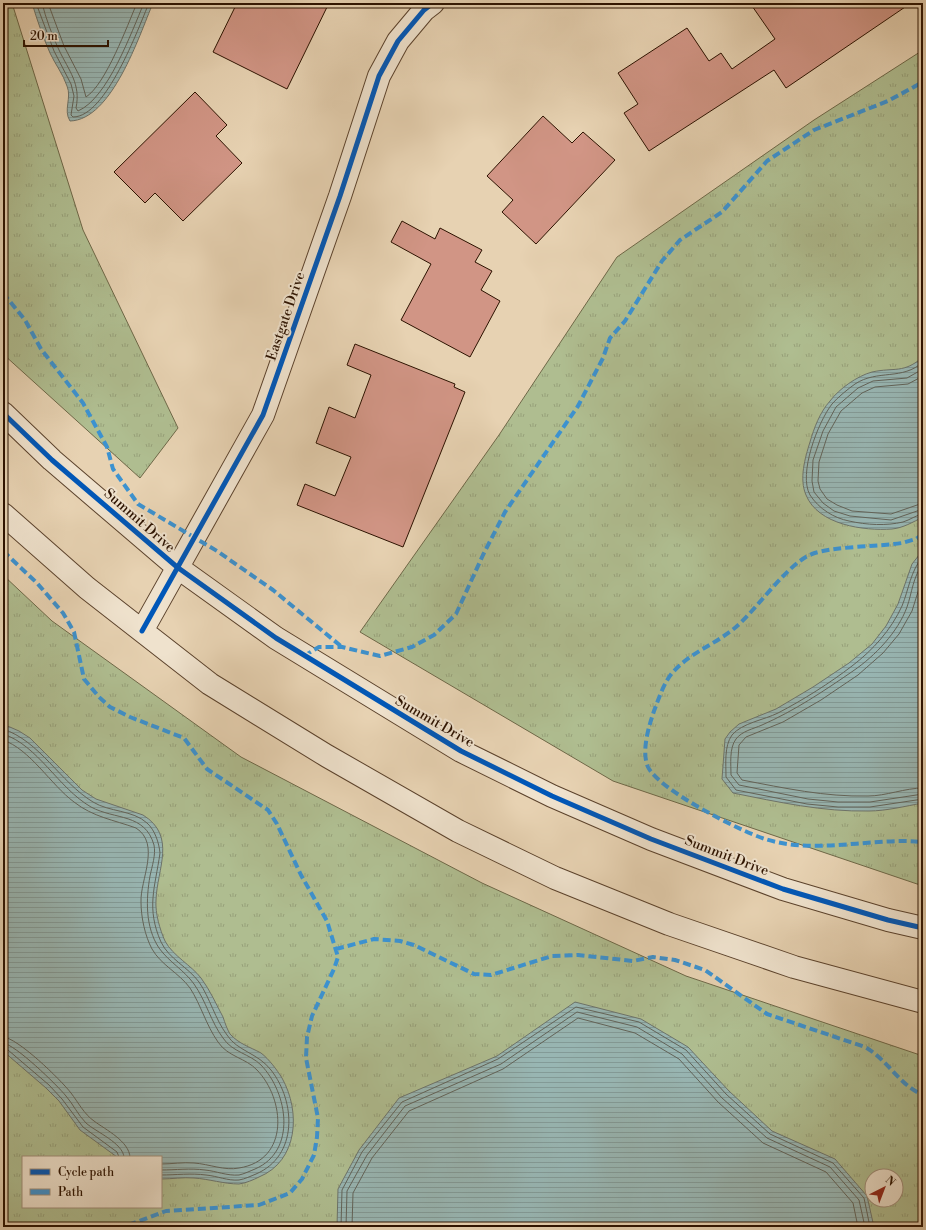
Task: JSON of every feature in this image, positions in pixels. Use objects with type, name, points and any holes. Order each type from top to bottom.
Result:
[{"type":"street","name":"Eastgate Drive","points":[[142,631],[263,415],[340,196],[379,76],[398,41],[424,10],[433,3]]},
{"type":"street","name":"Summit Drive","points":[[3,413],[52,460],[177,567],[276,638],[461,751],[552,796],[651,840],[783,890],[888,920],[923,928]]},
{"type":"street","points":[[3,514],[87,588],[210,684],[327,756],[458,831],[548,875],[668,924],[787,965],[923,1002]]},
{"type":"green space","points":[[3,3],[12,3],[83,230],[178,428],[140,478],[3,354]]},
{"type":"green space","points":[[923,50],[923,886],[613,781],[360,632],[499,435],[617,257],[814,120]]},
{"type":"green space","points":[[3,575],[52,621],[241,757],[482,883],[686,976],[923,1056],[923,1227],[3,1227]]},
{"type":"water","points":[[32,3],[153,3],[132,55],[122,74],[111,92],[99,107],[85,117],[70,121],[68,117],[67,108],[69,95],[67,86],[47,47]]},
{"type":"water","points":[[923,357],[923,517],[892,529],[868,529],[843,524],[821,513],[812,505],[806,495],[803,475],[812,437],[823,410],[838,392],[860,377],[872,372],[904,368],[910,366]]},
{"type":"water","points":[[923,550],[923,803],[882,810],[852,811],[801,806],[733,793],[722,779],[725,739],[730,732],[739,724],[776,709],[813,687],[849,663],[872,644],[886,626],[898,604],[912,564]]},
{"type":"water","points":[[3,724],[30,738],[82,790],[96,799],[143,815],[153,823],[160,833],[163,854],[157,888],[156,910],[161,932],[168,946],[197,973],[204,983],[223,1017],[230,1034],[241,1043],[261,1053],[267,1058],[282,1078],[288,1091],[292,1106],[292,1134],[288,1148],[282,1160],[272,1170],[259,1177],[239,1184],[194,1178],[162,1179],[162,1156],[116,1156],[80,1130],[59,1101],[3,1051]]},
{"type":"water","points":[[575,1002],[641,1019],[688,1047],[729,1091],[772,1131],[835,1159],[864,1193],[864,1208],[870,1208],[874,1227],[337,1227],[338,1189],[359,1150],[399,1098],[497,1056]]},
{"type":"building","points":[[237,3],[329,3],[287,89],[213,52]]},
{"type":"building","points":[[750,3],[911,3],[786,88],[774,70],[649,151],[624,113],[638,104],[618,73],[687,28],[709,61],[721,53],[732,69],[775,39]]},
{"type":"building","points":[[195,92],[227,125],[216,136],[242,163],[183,221],[155,193],[145,203],[114,172]]},
{"type":"building","points":[[543,116],[572,143],[583,132],[615,160],[536,244],[502,212],[513,200],[487,176]]},
{"type":"building","points":[[402,221],[435,239],[440,228],[482,250],[475,262],[492,271],[481,290],[500,301],[470,357],[401,320],[431,264],[391,242]]},
{"type":"building","points":[[355,344],[455,384],[454,387],[465,392],[403,547],[297,505],[305,484],[335,496],[351,457],[316,443],[329,407],[355,418],[371,375],[347,365]]},
{"type":"marked path","points":[[304,656],[319,647],[342,647],[380,656],[412,647],[434,635],[456,614],[483,555],[505,512],[578,406],[603,358],[610,338],[625,321],[662,261],[680,240],[722,212],[767,161],[814,130],[888,101],[923,82]]},
{"type":"marked path","points":[[3,293],[25,320],[41,349],[83,403],[107,447],[113,469],[138,504],[217,551],[273,590],[342,647]]},
{"type":"marked path","points":[[923,534],[916,539],[902,543],[832,549],[812,554],[803,559],[783,576],[736,627],[696,653],[673,672],[662,690],[652,717],[646,739],[645,754],[648,767],[667,787],[701,809],[738,828],[765,839],[784,844],[804,846],[903,841],[923,842]]},
{"type":"marked path","points":[[3,551],[37,583],[63,613],[74,632],[84,679],[99,697],[110,707],[130,717],[184,738],[207,769],[268,810],[277,824],[301,875],[327,921],[338,957],[312,1016],[307,1037],[306,1058],[318,1118],[314,1155],[302,1179],[290,1193],[259,1205],[166,1211],[123,1227]]},
{"type":"marked path","points":[[336,949],[374,939],[400,941],[414,945],[474,974],[491,975],[552,956],[578,955],[633,961],[653,957],[675,960],[705,970],[767,1014],[865,1047],[873,1052],[907,1085],[923,1095]]},
{"type":"cycle path","points":[[142,631],[263,415],[340,196],[379,76],[398,41],[424,10],[433,3]]},
{"type":"cycle path","points":[[3,413],[52,460],[177,567],[276,638],[461,751],[552,796],[651,839],[783,889],[888,920],[923,928]]}]
